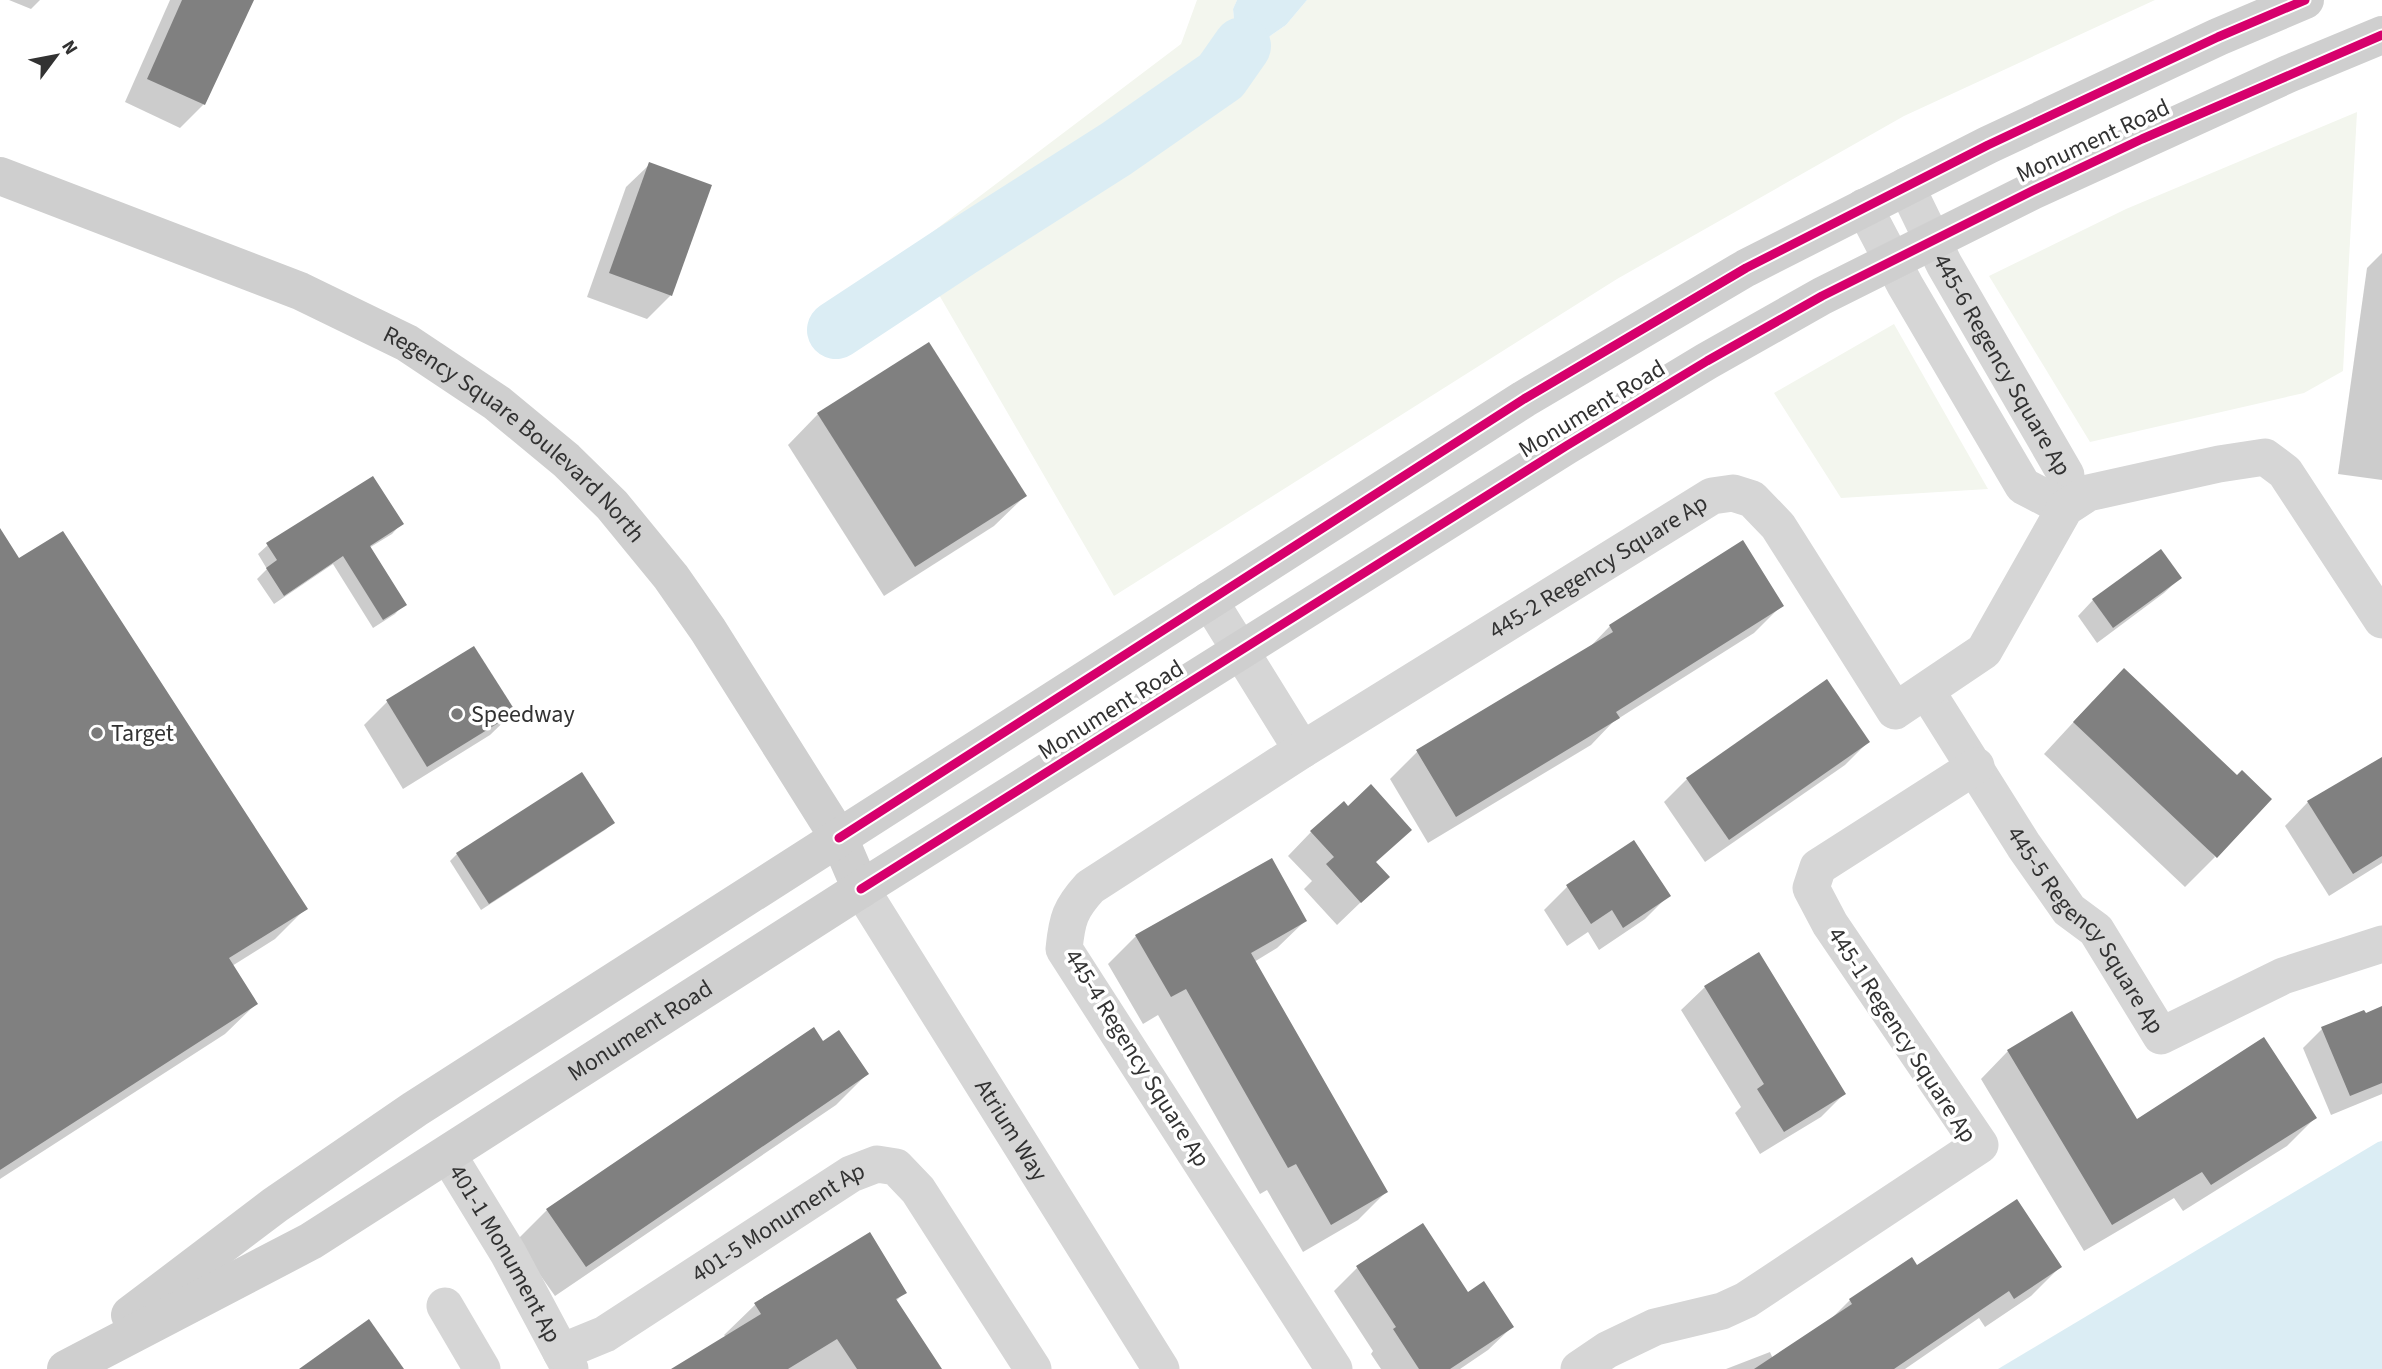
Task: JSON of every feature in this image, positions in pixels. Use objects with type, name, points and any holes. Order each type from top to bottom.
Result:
[{"type":"main road","name":"Monument Road","points":[[59,1369],[275,1205],[404,1117],[1542,388],[1746,268],[1864,207],[2142,73],[2305,0]]},
{"type":"main road","name":"Monument Road","points":[[66,1369],[311,1241],[861,889],[1566,446],[1707,361],[1822,296],[1932,240],[2143,139],[2382,34]]},
{"type":"main road","name":"Regency Square Boulevard North","points":[[0,176],[300,291],[407,343],[497,403],[566,460],[612,505],[671,577],[708,630],[839,838],[861,889]]},
{"type":"street","name":"445-6 Regency Square Ap","points":[[1906,186],[1932,240],[2066,475],[2066,508]]},
{"type":"street","name":"445-6 Regency Square Ap","points":[[1864,207],[1905,285],[2023,486],[2066,508]]},
{"type":"street","points":[[1968,391],[2005,369]]},
{"type":"street","name":"445-6 Regency Square Ap","points":[[2066,508],[2088,493],[2219,464],[2265,457],[2285,472],[2382,620]]},
{"type":"street","name":"445-2 Regency Square Ap","points":[[1302,750],[1712,496],[1733,494],[1752,499],[1778,526],[1895,711],[1927,692]]},
{"type":"street","points":[[1927,692],[1984,651],[2066,508]]},
{"type":"street","points":[[1209,600],[1302,750]]},
{"type":"street","name":"445-5 Regency Square Ap","points":[[1927,692],[2024,846],[2069,910],[2096,930],[2161,1036],[2283,976],[2382,944]]},
{"type":"street","name":"445-4 Regency Square Ap","points":[[1302,750],[1090,887],[1073,906],[1066,925],[1064,949],[1334,1369]]},
{"type":"street","name":"445-1 Regency Square Ap","points":[[1579,1369],[1607,1350],[1655,1327],[1722,1311],[1746,1300],[1980,1145],[1830,924],[1811,888],[1818,867],[1976,766]]},
{"type":"street","name":"Atrium Way","points":[[861,889],[1161,1369]]},
{"type":"street","name":"401-1 Monument Ap","points":[[448,1155],[508,1254],[566,1360]]},
{"type":"street","name":"401-5 Monument Ap","points":[[566,1360],[850,1174],[877,1164],[896,1167],[918,1190],[1033,1369]]},
{"type":"street","points":[[445,1306],[482,1369]]},
{"type":"shaded area","points":[[1197,0],[1237,0],[1233,9],[1236,41],[1250,50],[1286,25],[1307,0],[2155,0],[1904,116],[1617,279],[1114,596],[917,257],[922,240],[1181,44]]},
{"type":"shaded area","points":[[1237,0],[1307,0],[1286,25],[1250,50],[1236,41],[1233,9]]},
{"type":"shaded area","points":[[2357,112],[2343,371],[2304,393],[2090,442],[1989,276],[2126,209]]},
{"type":"shaded area","points":[[1894,324],[1988,489],[1841,498],[1774,393]]},
{"type":"shaded area","points":[[2382,1141],[2382,1369],[1998,1369],[2378,1142]]},
{"type":"building","points":[[182,0],[254,0],[205,105],[147,79]]},
{"type":"building","points":[[649,162],[712,185],[672,296],[609,273]]},
{"type":"building","points":[[929,342],[1027,496],[915,567],[817,413]]},
{"type":"building","points":[[373,476],[404,524],[370,546],[407,605],[383,620],[343,556],[284,596],[266,568],[277,560],[266,543]]},
{"type":"building","name":"Target","points":[[0,528],[19,558],[63,531],[308,909],[229,958],[258,1004],[0,1170]]},
{"type":"building","points":[[1743,540],[1784,606],[1616,712],[1620,718],[1456,817],[1416,750],[1613,632],[1609,625]]},
{"type":"building","points":[[2161,549],[2182,578],[2113,628],[2092,599]]},
{"type":"building","points":[[474,646],[516,712],[427,767],[386,700]]},
{"type":"building","points":[[2124,668],[2237,775],[2242,770],[2272,799],[2217,858],[2073,722]]},
{"type":"building","points":[[1827,679],[1870,742],[1729,840],[1686,778]]},
{"type":"building","points":[[2382,757],[2382,856],[2353,874],[2307,801]]},
{"type":"building","points":[[582,772],[615,823],[489,904],[456,853]]},
{"type":"building","points":[[1371,784],[1412,830],[1376,862],[1390,877],[1361,903],[1326,864],[1334,857],[1310,831],[1344,801],[1348,806]]},
{"type":"building","points":[[1634,840],[1671,896],[1623,928],[1612,910],[1591,924],[1566,885]]},
{"type":"building","points":[[1272,858],[1307,921],[1251,953],[1388,1192],[1331,1225],[1296,1164],[1288,1168],[1186,989],[1171,997],[1135,935]]},
{"type":"building","points":[[1759,952],[1846,1094],[1784,1132],[1757,1089],[1764,1084],[1704,986]]},
{"type":"building","points":[[2382,1006],[2382,1083],[2350,1096],[2321,1027]]},
{"type":"building","points":[[2072,1011],[2137,1119],[2264,1037],[2317,1118],[2211,1185],[2202,1172],[2112,1225],[2007,1050]]},
{"type":"building","points":[[814,1027],[823,1041],[839,1030],[869,1074],[586,1267],[546,1209]]},
{"type":"building","points":[[2017,1199],[2062,1267],[2014,1299],[2009,1291],[1894,1369],[1754,1369],[1852,1304],[1849,1299],[1912,1257],[1917,1265]]},
{"type":"building","points":[[1423,1223],[1468,1292],[1484,1281],[1514,1327],[1450,1369],[1419,1369],[1393,1329],[1396,1327],[1356,1266]]},
{"type":"building","points":[[870,1232],[907,1293],[896,1299],[942,1369],[857,1369],[837,1339],[788,1369],[671,1369],[761,1314],[754,1303]]},
{"type":"building","points":[[369,1319],[404,1369],[299,1369]]},
{"type":"waterway","points":[[836,330],[1116,149],[1221,76],[1242,46]]},
{"type":"cycle path","points":[[839,838],[1524,399],[1746,268],[1988,145],[2218,37],[2305,0]]},
{"type":"cycle path","points":[[861,889],[1566,446],[1822,296],[2142,139],[2382,35]]},
{"type":"place","name":"Speedway","points":[[457,714]]},
{"type":"place","name":"Target","points":[[97,733]]}]
